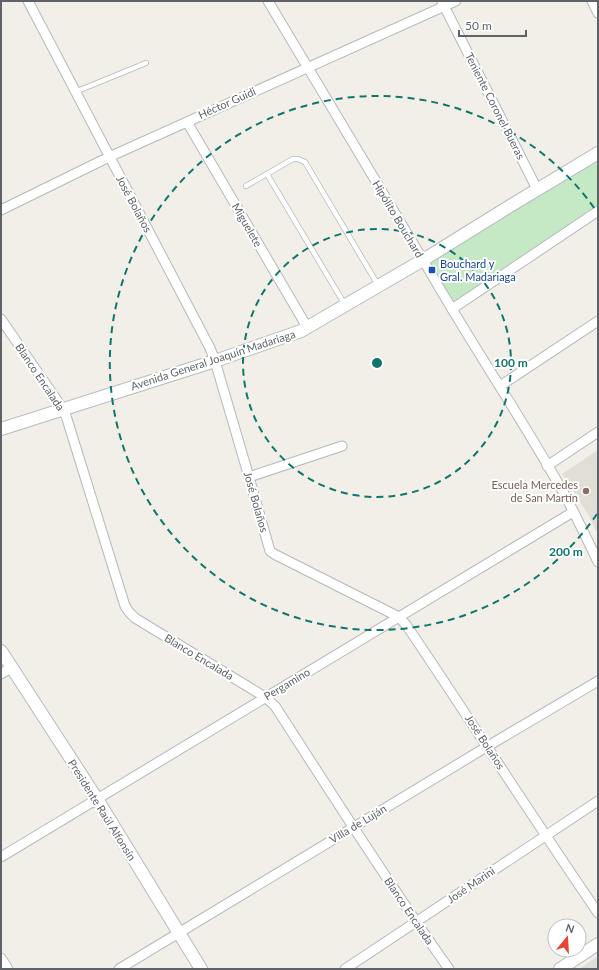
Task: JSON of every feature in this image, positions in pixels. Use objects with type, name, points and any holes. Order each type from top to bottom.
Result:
[{"type":"main road","name":"Avenida General Joaquín Madariaga","points":[[1,428],[215,361],[301,331],[423,260],[598,153]]},
{"type":"main road","name":"Presidente Raúl Alfonsín","points":[[1,652],[6,671],[97,799],[201,969]]},
{"type":"main road","points":[[560,969],[598,944]]},
{"type":"street","name":"José Bolaños","points":[[28,1],[210,348],[270,551],[399,618],[408,626],[488,746],[545,836],[598,913]]},
{"type":"street","name":"Hipólito Bouchard","points":[[268,1],[452,309],[548,466],[598,562]]},
{"type":"street","name":"Héctor Guidi","points":[[1,210],[109,157],[443,4],[456,1]]},
{"type":"street","points":[[592,1],[598,13]]},
{"type":"street","name":"Teniente Coronel Bueras","points":[[443,4],[537,189]]},
{"type":"street","name":"Miguelete","points":[[187,122],[307,328]]},
{"type":"street","points":[[452,309],[598,211]]},
{"type":"street","name":"Blanco Encalada","points":[[1,319],[62,409],[125,606],[129,612],[135,618],[264,697],[275,706],[353,827],[449,969]]},
{"type":"street","points":[[500,386],[598,321]]},
{"type":"street","points":[[548,466],[598,432]]},
{"type":"street","points":[[249,478],[342,446]]},
{"type":"street","name":"Pergamino","points":[[1,857],[573,512]]},
{"type":"street","name":"Villa de Luján","points":[[119,969],[598,681]]},
{"type":"street","name":"José Marini","points":[[345,969],[598,802]]},
{"type":"street","points":[[1,958],[8,969]]},
{"type":"lane","points":[[75,92],[146,63]]},
{"type":"lane","points":[[246,186],[293,159],[298,159],[305,162],[378,285]]},
{"type":"lane","points":[[268,174],[345,305]]},
{"type":"shaded area","name":"Escuela Mercedes de San Martín","points":[[598,450],[598,508],[588,514],[562,474]]},
{"type":"shaded area","points":[[598,508],[598,534],[588,514]]},
{"type":"shaded area","points":[[598,956],[598,969],[579,969]]},
{"type":"green space","points":[[598,153],[598,211],[452,309],[423,260]]},
{"type":"place","name":"Bouchard y Gral. Madariaga","points":[[432,270]]},
{"type":"place","name":"Escuela Mercedes de San Martín","points":[[586,491]]}]
